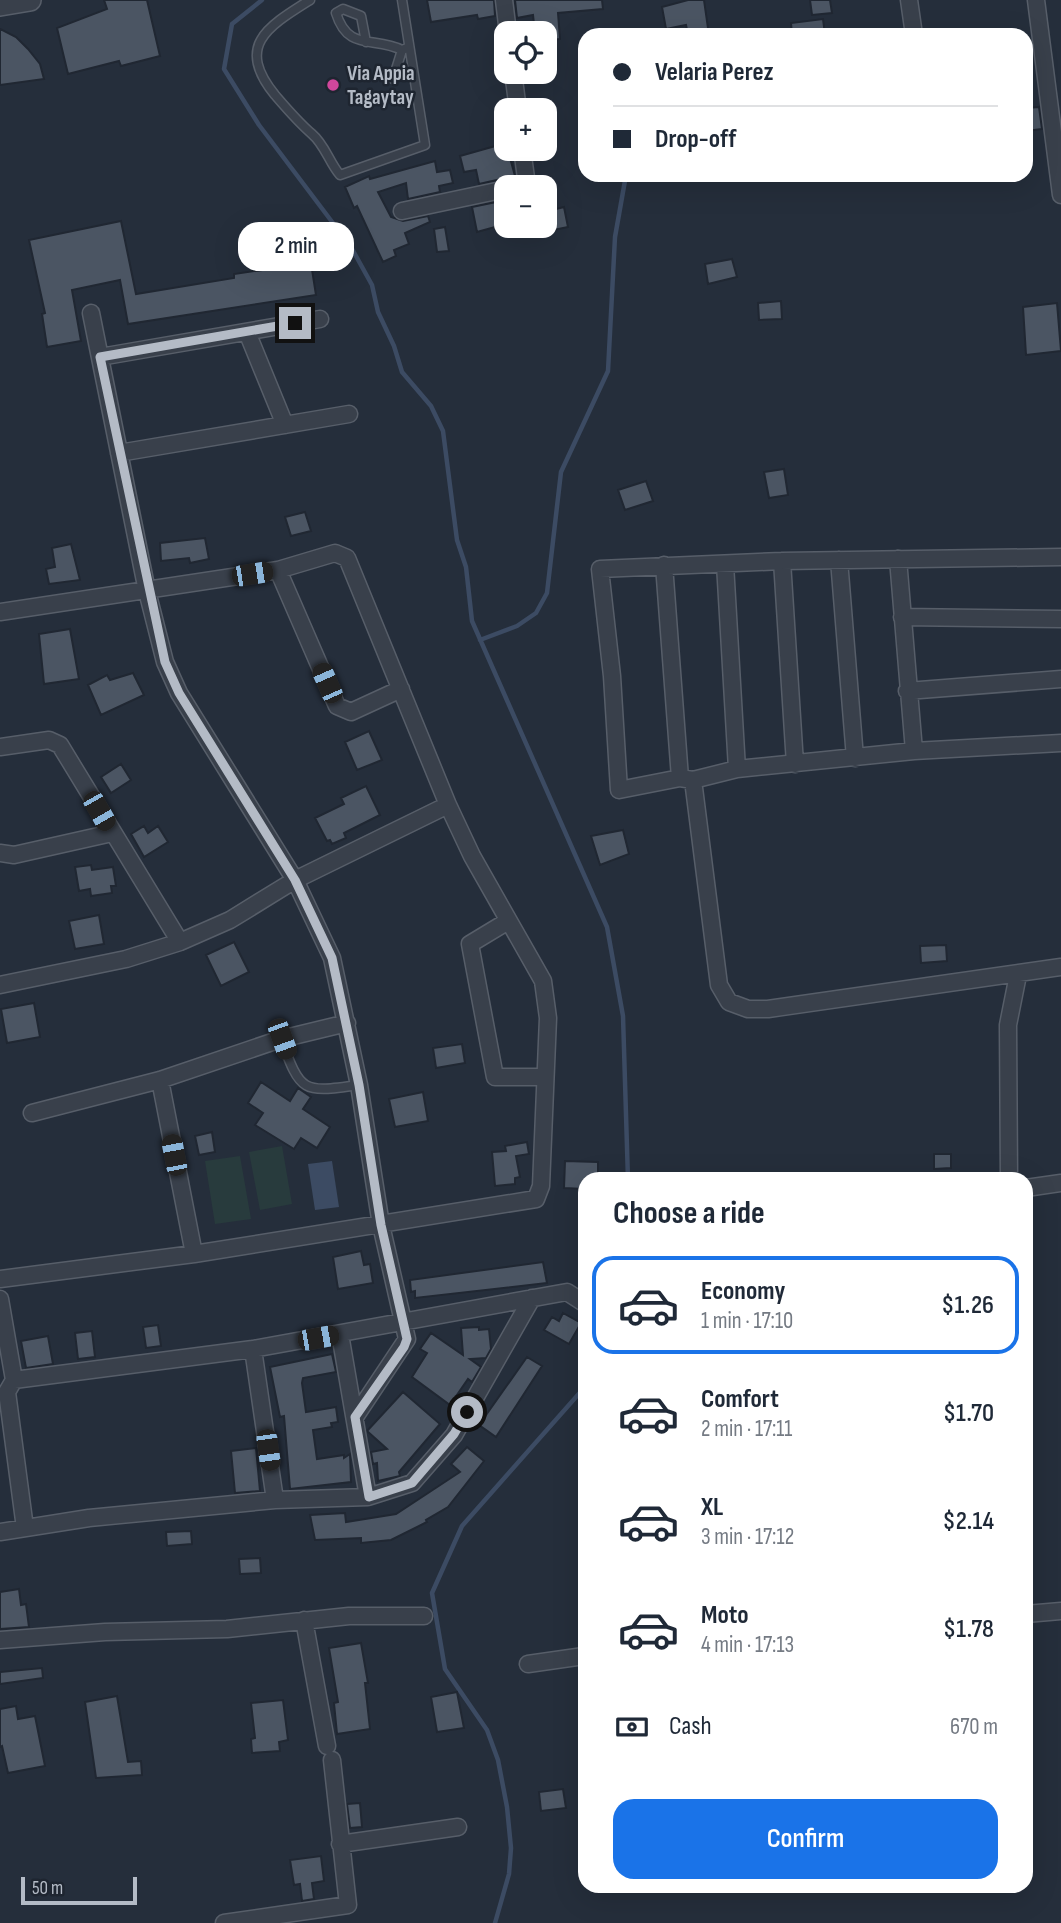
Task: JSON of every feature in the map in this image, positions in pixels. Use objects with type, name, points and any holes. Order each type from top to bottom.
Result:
[{"type":"street","points":[[0,5],[30,0]]},
{"type":"street","points":[[504,0],[507,21]]},
{"type":"street","points":[[909,0],[913,28]]},
{"type":"street","points":[[1036,0],[1061,195]]},
{"type":"street","points":[[402,211],[494,192]]},
{"type":"street","points":[[91,313],[147,590],[165,662],[179,693],[295,880],[332,958],[359,1085],[381,1225],[407,1339],[355,1417]]},
{"type":"street","points":[[100,357],[320,319]]},
{"type":"street","points":[[247,332],[285,425]]},
{"type":"street","points":[[119,453],[349,414]]},
{"type":"street","points":[[0,611],[278,570],[335,553],[347,558],[448,805],[542,981],[548,1018],[541,1186],[536,1199],[194,1254],[0,1279]]},
{"type":"street","points":[[1061,557],[782,561],[600,569],[612,676],[619,790],[737,769],[914,751],[1061,743]]},
{"type":"street","points":[[898,559],[914,751]]},
{"type":"street","points":[[839,560],[855,758]]},
{"type":"street","points":[[782,561],[794,764]]},
{"type":"street","points":[[724,564],[737,769]]},
{"type":"street","points":[[663,565],[686,779],[719,985],[729,1002],[748,1009],[768,1009],[1061,967]]},
{"type":"street","points":[[278,570],[337,706],[351,712],[401,690]]},
{"type":"street","points":[[902,617],[1061,619]]},
{"type":"street","points":[[907,691],[1061,679]]},
{"type":"street","points":[[0,747],[49,740],[60,745],[180,942]]},
{"type":"street","points":[[0,985],[114,962],[180,942],[230,920],[295,880],[448,805]]},
{"type":"street","points":[[0,853],[14,855],[112,833]]},
{"type":"street","points":[[508,921],[470,944],[495,1077],[545,1077]]},
{"type":"street","points":[[1009,1172],[1008,1025],[1018,975]]},
{"type":"street","points":[[32,1112],[160,1080],[282,1039],[346,1023]]},
{"type":"street","points":[[160,1080],[194,1254]]},
{"type":"street","points":[[1033,1187],[1061,1183]]},
{"type":"street","points":[[14,1380],[253,1349],[567,1292],[578,1299]]},
{"type":"street","points":[[0,1532],[89,1518],[275,1500],[369,1497],[412,1483],[454,1434],[532,1298]]},
{"type":"street","points":[[0,1299],[14,1380],[7,1392],[25,1528]]},
{"type":"street","points":[[340,1334],[369,1497]]},
{"type":"street","points":[[253,1349],[275,1500]]},
{"type":"street","points":[[1033,1613],[1061,1611]]},
{"type":"street","points":[[0,1640],[105,1632],[227,1629],[349,1616],[424,1616]]},
{"type":"street","points":[[224,1923],[348,1905],[330,1753],[304,1620]]},
{"type":"street","points":[[528,1664],[578,1657]]},
{"type":"street","points":[[340,1844],[458,1827]]},
{"type":"lane","points":[[310,0],[289,13],[261,38],[254,57],[263,80],[303,129],[322,145],[340,175],[425,145],[406,48],[402,0]]},
{"type":"lane","points":[[366,42],[360,16],[343,9],[336,13],[344,32],[366,42],[406,48]]},
{"type":"lane","points":[[393,79],[406,48]]},
{"type":"lane","points":[[282,1039],[295,1076],[303,1085],[316,1090],[359,1085]]},
{"type":"shaded area","points":[[282,1146],[292,1204],[260,1210],[249,1152]]},
{"type":"shaded area","points":[[240,1156],[251,1219],[215,1224],[205,1161]]},
{"type":"water","points":[[332,1161],[339,1207],[315,1210],[308,1164]]},
{"type":"building","points":[[104,0],[147,0],[160,56],[121,66],[119,61],[68,74],[57,28],[107,9]]},
{"type":"building","points":[[427,0],[494,0],[495,16],[478,19],[477,15],[431,22]]},
{"type":"building","points":[[515,0],[602,0],[603,9],[558,13],[560,39],[557,39],[557,21],[534,21],[533,15],[517,18]]},
{"type":"building","points":[[688,0],[704,0],[708,28],[687,28],[686,25],[666,28],[662,7]]},
{"type":"building","points":[[810,0],[830,0],[832,13],[812,15]]},
{"type":"building","points":[[823,19],[824,28],[791,28],[791,23]]},
{"type":"building","points":[[0,29],[16,37],[28,49],[40,64],[44,79],[0,85]]},
{"type":"building","points":[[1033,107],[1039,107],[1042,129],[1033,130]]},
{"type":"building","points":[[494,146],[494,161],[511,161],[515,175],[494,175],[494,181],[479,184],[476,170],[464,172],[460,156]]},
{"type":"building","points":[[435,161],[437,172],[450,170],[453,183],[439,186],[440,192],[408,199],[406,183],[378,192],[391,217],[403,221],[428,216],[430,222],[405,233],[409,244],[394,250],[396,256],[383,262],[357,206],[354,208],[345,187],[369,176],[370,179]]},
{"type":"building","points":[[494,202],[494,227],[477,232],[472,207]]},
{"type":"building","points":[[564,207],[568,227],[557,229],[557,209]]},
{"type":"building","points":[[121,221],[136,294],[234,278],[234,274],[311,263],[316,295],[128,324],[120,280],[72,290],[81,341],[47,347],[42,314],[45,313],[29,240]]},
{"type":"building","points":[[445,227],[449,251],[437,252],[434,229]]},
{"type":"building","points":[[732,259],[737,277],[708,284],[705,264]]},
{"type":"building","points":[[781,301],[782,319],[759,320],[758,303]]},
{"type":"building","points":[[1057,303],[1061,351],[1026,355],[1023,307]]},
{"type":"building","points":[[784,469],[788,495],[769,498],[764,472]]},
{"type":"building","points":[[646,481],[653,501],[625,510],[618,490]]},
{"type":"building","points":[[305,512],[311,531],[291,536],[285,517]]},
{"type":"building","points":[[205,538],[209,559],[190,563],[189,558],[161,561],[160,543]]},
{"type":"building","points":[[71,544],[80,580],[49,584],[46,569],[55,567],[52,548]]},
{"type":"building","points":[[70,629],[79,679],[44,684],[39,634]]},
{"type":"building","points":[[133,673],[144,695],[101,715],[88,685],[107,675],[110,680]]},
{"type":"building","points":[[369,731],[382,760],[357,770],[345,742]]},
{"type":"building","points":[[121,764],[131,780],[111,793],[101,777]]},
{"type":"building","points":[[366,786],[380,815],[344,833],[346,838],[332,844],[330,840],[327,841],[315,818],[344,804],[341,798]]},
{"type":"building","points":[[144,826],[148,833],[158,826],[168,842],[144,857],[131,834]]},
{"type":"building","points":[[623,830],[629,854],[600,865],[591,836]]},
{"type":"building","points":[[91,865],[92,870],[113,867],[116,886],[111,886],[112,893],[91,896],[90,889],[79,891],[75,867]]},
{"type":"building","points":[[99,915],[104,944],[75,949],[69,921]]},
{"type":"building","points":[[234,942],[249,972],[221,986],[206,955]]},
{"type":"building","points":[[946,945],[947,961],[921,963],[920,946]]},
{"type":"building","points":[[34,1003],[40,1037],[7,1043],[1,1009]]},
{"type":"building","points":[[462,1044],[465,1063],[436,1068],[433,1048]]},
{"type":"building","points":[[261,1082],[290,1101],[298,1088],[311,1097],[303,1109],[330,1127],[317,1148],[301,1138],[294,1149],[255,1125],[263,1113],[248,1103]]},
{"type":"building","points":[[423,1092],[428,1121],[395,1127],[389,1099]]},
{"type":"building","points":[[212,1132],[215,1152],[199,1155],[195,1136]]},
{"type":"building","points":[[527,1142],[529,1154],[516,1156],[520,1177],[515,1178],[515,1184],[495,1186],[492,1152],[506,1151],[505,1146]]},
{"type":"building","points":[[934,1154],[951,1154],[951,1168],[934,1169]]},
{"type":"building","points":[[565,1161],[598,1162],[598,1172],[578,1172],[578,1189],[564,1188]]},
{"type":"building","points":[[361,1251],[364,1265],[370,1264],[373,1283],[338,1289],[333,1257]]},
{"type":"building","points":[[543,1262],[547,1283],[415,1298],[415,1291],[411,1292],[410,1280]]},
{"type":"building","points":[[563,1313],[578,1321],[578,1328],[569,1344],[544,1330],[552,1317],[559,1321]]},
{"type":"building","points":[[158,1325],[161,1346],[146,1348],[143,1327]]},
{"type":"building","points":[[479,1327],[479,1330],[489,1329],[491,1349],[486,1358],[470,1359],[481,1367],[472,1382],[468,1379],[450,1405],[412,1377],[427,1353],[420,1349],[431,1333],[463,1355],[461,1328]]},
{"type":"building","points":[[92,1331],[95,1357],[78,1359],[75,1333]]},
{"type":"building","points":[[48,1336],[53,1364],[26,1368],[21,1341]]},
{"type":"building","points":[[332,1354],[336,1372],[303,1378],[306,1412],[336,1407],[338,1422],[331,1423],[332,1427],[313,1430],[317,1459],[344,1455],[344,1458],[350,1454],[351,1482],[290,1489],[284,1416],[280,1417],[270,1367]]},
{"type":"building","points":[[527,1357],[542,1366],[496,1437],[479,1425]]},
{"type":"building","points":[[403,1392],[440,1424],[399,1472],[400,1476],[378,1481],[377,1463],[373,1464],[371,1452],[387,1449],[367,1431]]},
{"type":"building","points":[[467,1447],[484,1461],[448,1507],[426,1520],[427,1522],[391,1540],[361,1543],[361,1538],[315,1540],[310,1515],[345,1513],[346,1522],[396,1514],[460,1472],[451,1464]]},
{"type":"building","points":[[256,1448],[260,1491],[235,1493],[231,1451]]},
{"type":"building","points":[[191,1531],[192,1544],[167,1546],[166,1532]]},
{"type":"building","points":[[260,1558],[261,1573],[240,1574],[239,1559]]},
{"type":"building","points":[[19,1589],[21,1605],[26,1604],[29,1627],[0,1629],[0,1592]]},
{"type":"building","points":[[361,1643],[368,1683],[365,1683],[370,1729],[337,1734],[334,1703],[338,1702],[329,1648]]},
{"type":"building","points":[[42,1668],[43,1678],[0,1684],[0,1672]]},
{"type":"building","points":[[457,1692],[464,1728],[437,1732],[431,1697]]},
{"type":"building","points":[[117,1696],[128,1762],[141,1761],[142,1775],[96,1778],[85,1702]]},
{"type":"building","points":[[283,1700],[288,1740],[279,1742],[280,1751],[252,1753],[251,1739],[255,1738],[251,1703]]},
{"type":"building","points":[[16,1706],[18,1719],[35,1716],[45,1766],[8,1773],[2,1746],[0,1747],[0,1709]]},
{"type":"building","points":[[563,1789],[566,1808],[541,1811],[539,1792]]},
{"type":"building","points":[[360,1803],[362,1827],[350,1828],[347,1804]]},
{"type":"building","points":[[321,1856],[324,1881],[312,1883],[314,1899],[302,1901],[300,1884],[294,1885],[290,1860]]},
{"type":"waterway","points":[[262,0],[232,24],[224,69],[259,125],[351,247],[372,285],[378,312],[394,346],[402,372],[431,406],[443,431],[457,540],[466,567],[472,621],[607,927],[623,1016],[628,1172]]},
{"type":"waterway","points":[[480,640],[517,626],[536,613],[547,593],[561,472],[608,371],[615,237],[625,182]]},
{"type":"waterway","points":[[495,1923],[509,1874],[511,1848],[507,1807],[498,1760],[487,1730],[445,1669],[432,1593],[462,1526],[578,1395]]},
{"type":"place","name":"Via Appia Tagaytay","points":[[333,85]]},
{"type":"route","points":[[295,323],[100,357],[147,590],[165,662],[179,693],[295,880],[332,958],[359,1085],[381,1225],[407,1339],[355,1417],[369,1497],[412,1483],[454,1434],[467,1412]]}]
